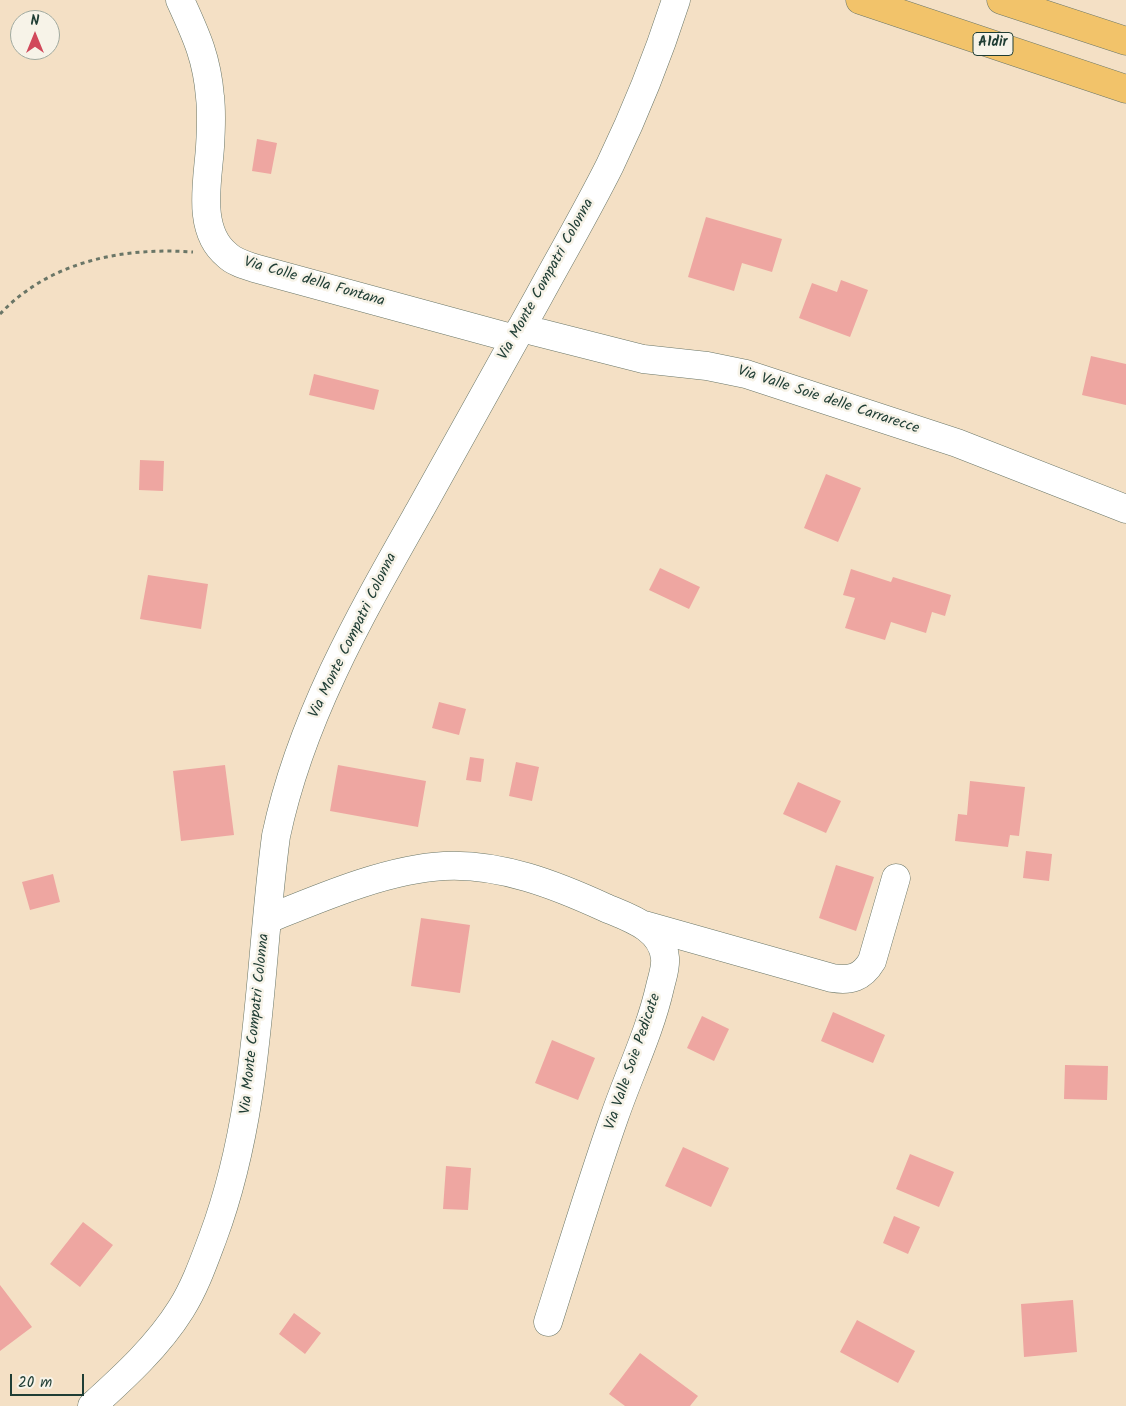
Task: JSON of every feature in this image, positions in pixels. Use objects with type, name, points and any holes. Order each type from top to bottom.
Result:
[{"type":"highway","name":"A1dir","points":[[860,0],[1126,89]]},
{"type":"highway","points":[[1001,0],[1126,41]]},
{"type":"street","name":"Via Colle della Fontana","points":[[180,0],[199,41],[208,75],[211,115],[206,206],[211,232],[226,255],[235,261],[254,268],[518,333]]},
{"type":"street","name":"Via Monte Compatri Colonna","points":[[92,1406],[157,1342],[173,1320],[201,1268],[219,1220],[236,1160],[246,1115],[256,1041],[274,856],[281,815],[292,774],[314,717],[332,674],[372,594],[610,165],[649,76],[676,0]]},
{"type":"street","name":"Via Valle Soie delle Carrarecce","points":[[518,333],[642,359],[712,367],[746,374],[956,443],[1126,509]]},
{"type":"street","name":"Via Valle Soie Pedicate","points":[[268,919],[334,894],[389,877],[419,869],[459,866],[498,871],[552,885],[644,924],[655,935],[663,947],[666,960],[655,1012],[610,1130],[548,1322]]},
{"type":"street","points":[[644,924],[832,978],[857,978],[864,973],[872,961],[896,878]]},
{"type":"path","points":[[0,314],[34,285],[53,274],[80,264],[127,253],[146,251],[166,250],[226,255]]},
{"type":"building","points":[[257,139],[277,143],[271,174],[252,171]]},
{"type":"building","points":[[706,217],[782,239],[772,272],[742,263],[734,291],[688,277]]},
{"type":"building","points":[[841,280],[868,290],[850,337],[799,318],[812,283],[837,292]]},
{"type":"building","points":[[1091,356],[1126,364],[1126,405],[1082,395]]},
{"type":"building","points":[[314,374],[379,390],[374,410],[309,395]]},
{"type":"building","points":[[140,460],[164,461],[163,491],[139,490]]},
{"type":"building","points":[[826,474],[861,488],[838,542],[804,528]]},
{"type":"building","points":[[660,568],[700,587],[689,609],[649,590]]},
{"type":"building","points":[[851,569],[891,582],[893,577],[951,595],[945,616],[932,612],[926,633],[891,622],[885,640],[845,628],[855,598],[843,595]]},
{"type":"building","points":[[148,575],[208,584],[201,629],[140,619]]},
{"type":"building","points":[[439,702],[466,709],[459,735],[432,728]]},
{"type":"building","points":[[470,757],[484,759],[481,782],[466,780]]},
{"type":"building","points":[[516,762],[539,767],[532,801],[509,796]]},
{"type":"building","points":[[225,765],[234,835],[181,841],[173,771]]},
{"type":"building","points":[[338,765],[426,781],[418,827],[330,811]]},
{"type":"building","points":[[970,781],[1025,787],[1019,836],[1010,835],[1008,847],[955,841],[958,814],[967,815]]},
{"type":"building","points":[[798,782],[841,801],[826,833],[783,814]]},
{"type":"building","points":[[1026,851],[1052,854],[1049,881],[1023,878]]},
{"type":"building","points":[[836,865],[874,877],[856,931],[819,918]]},
{"type":"building","points":[[53,874],[60,902],[30,910],[22,882]]},
{"type":"building","points":[[421,918],[470,925],[460,993],[411,986]]},
{"type":"building","points":[[833,1012],[885,1035],[873,1063],[821,1041]]},
{"type":"building","points":[[702,1016],[729,1029],[714,1061],[687,1048]]},
{"type":"building","points":[[552,1040],[595,1058],[578,1100],[535,1083]]},
{"type":"building","points":[[1065,1065],[1108,1066],[1107,1100],[1064,1099]]},
{"type":"building","points":[[683,1147],[729,1168],[711,1207],[665,1186]]},
{"type":"building","points":[[910,1154],[954,1172],[939,1207],[896,1189]]},
{"type":"building","points":[[446,1166],[471,1168],[468,1210],[443,1209]]},
{"type":"building","points":[[894,1216],[920,1227],[908,1254],[883,1243]]},
{"type":"building","points":[[83,1222],[113,1245],[80,1287],[50,1264]]},
{"type":"building","points":[[0,1285],[32,1327],[0,1351]]},
{"type":"building","points":[[1073,1300],[1077,1352],[1024,1357],[1021,1304]]},
{"type":"building","points":[[294,1313],[321,1333],[305,1354],[279,1334]]},
{"type":"building","points":[[857,1320],[915,1351],[898,1383],[840,1352]]},
{"type":"building","points":[[640,1353],[698,1396],[690,1406],[625,1406],[609,1394]]}]
